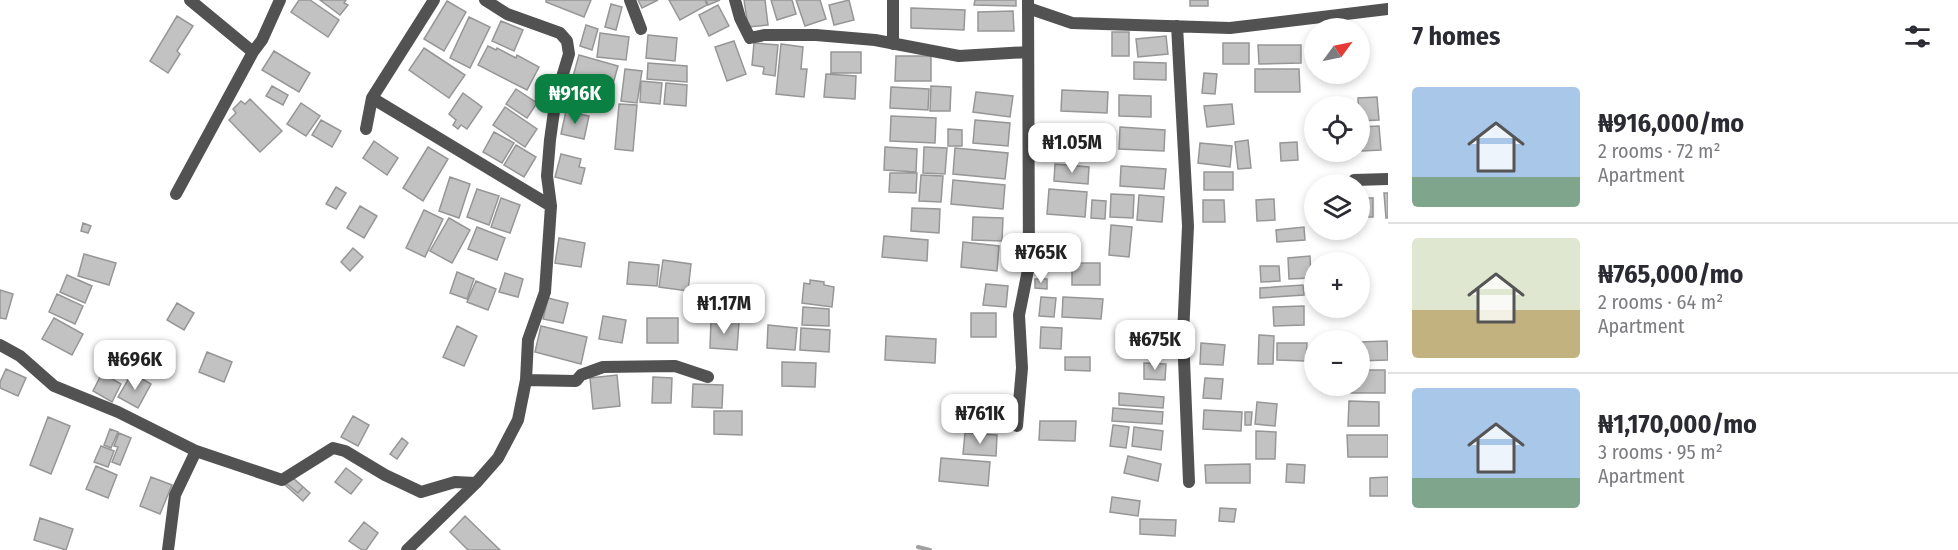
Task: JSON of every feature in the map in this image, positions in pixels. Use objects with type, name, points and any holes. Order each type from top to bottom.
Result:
[{"type":"street","points":[[190,0],[253,52]]},
{"type":"street","points":[[176,194],[253,52],[262,40],[280,0]]},
{"type":"street","points":[[366,129],[372,98],[434,0]]},
{"type":"street","points":[[410,549],[498,458],[518,420],[526,380],[528,340],[545,292],[551,206],[547,176],[550,140],[556,97],[569,54],[567,41],[560,33],[507,14],[484,0]]},
{"type":"street","points":[[630,0],[641,29]]},
{"type":"street","points":[[735,0],[740,18],[750,38],[764,35],[816,35],[875,40],[958,56],[1028,52]]},
{"type":"street","points":[[893,0],[893,45]]},
{"type":"street","points":[[1017,426],[1022,368],[1019,315],[1029,265],[1028,4],[1072,23],[1230,28],[1388,9]]},
{"type":"street","points":[[1177,26],[1188,226],[1183,335],[1189,482]]},
{"type":"street","points":[[372,98],[551,206]]},
{"type":"street","points":[[1370,180],[1388,179]]},
{"type":"street","points":[[0,345],[20,356],[54,386],[118,412],[196,451],[282,480],[333,447],[345,451],[385,475],[422,492],[454,482],[476,483]]},
{"type":"street","points":[[526,380],[576,381],[581,375],[603,367],[639,366],[675,366],[708,377]]},
{"type":"street","points":[[168,550],[175,495],[196,451]]},
{"type":"building","points":[[299,0],[310,0],[339,20],[328,37],[291,12]]},
{"type":"building","points":[[320,0],[346,0],[344,3],[348,5],[340,15]]},
{"type":"building","points":[[546,0],[591,0],[584,17],[546,2]]},
{"type":"building","points":[[638,0],[658,0],[642,8]]},
{"type":"building","points":[[669,0],[705,0],[707,5],[680,20]]},
{"type":"building","points":[[706,0],[720,0],[708,5]]},
{"type":"building","points":[[744,0],[765,0],[768,25],[748,27]]},
{"type":"building","points":[[771,0],[792,0],[796,14],[777,20]]},
{"type":"building","points":[[796,0],[820,0],[826,19],[805,26]]},
{"type":"building","points":[[849,0],[854,20],[834,25],[829,5]]},
{"type":"building","points":[[975,0],[1016,0],[1016,6],[974,5]]},
{"type":"building","points":[[1190,0],[1208,0],[1208,6],[1190,6]]},
{"type":"building","points":[[447,1],[466,12],[444,51],[424,39]]},
{"type":"building","points":[[611,4],[622,7],[616,30],[605,27]]},
{"type":"building","points":[[718,5],[729,26],[709,36],[699,15]]},
{"type":"building","points":[[911,8],[965,10],[964,30],[911,28]]},
{"type":"building","points":[[1013,11],[1014,31],[978,31],[978,12]]},
{"type":"building","points":[[177,16],[193,26],[177,51],[180,54],[168,73],[150,61]]},
{"type":"building","points":[[469,17],[490,27],[470,68],[450,58]]},
{"type":"building","points":[[501,21],[523,30],[514,51],[492,41]]},
{"type":"building","points":[[586,25],[598,29],[592,50],[580,46]]},
{"type":"building","points":[[1112,32],[1129,32],[1129,56],[1112,56]]},
{"type":"building","points":[[600,33],[629,37],[626,60],[597,57]]},
{"type":"building","points":[[648,35],[677,38],[675,61],[646,58]]},
{"type":"building","points":[[1166,36],[1168,54],[1138,57],[1136,39]]},
{"type":"building","points":[[734,41],[746,74],[727,81],[715,47]]},
{"type":"building","points":[[754,43],[778,45],[775,76],[763,74],[764,67],[752,65]]},
{"type":"building","points":[[1223,43],[1249,43],[1249,64],[1223,64]]},
{"type":"building","points":[[781,44],[803,47],[801,69],[807,69],[804,97],[776,94]]},
{"type":"building","points":[[1258,45],[1301,45],[1301,63],[1259,64]]},
{"type":"building","points":[[488,46],[516,58],[517,55],[539,67],[527,90],[478,65]]},
{"type":"building","points":[[424,48],[465,75],[449,98],[409,70]]},
{"type":"building","points":[[274,51],[310,73],[299,92],[262,70]]},
{"type":"building","points":[[831,52],[861,52],[861,73],[831,73]]},
{"type":"building","points":[[579,55],[618,66],[611,91],[572,80]]},
{"type":"building","points":[[896,56],[931,56],[931,81],[895,81]]},
{"type":"building","points":[[1134,62],[1166,63],[1166,80],[1134,79]]},
{"type":"building","points":[[648,63],[687,66],[687,82],[647,79]]},
{"type":"building","points":[[625,69],[642,71],[637,103],[621,101]]},
{"type":"building","points":[[1255,69],[1299,69],[1300,92],[1255,92]]},
{"type":"building","points":[[1204,73],[1217,74],[1215,94],[1202,93]]},
{"type":"building","points":[[826,74],[856,76],[855,99],[824,97]]},
{"type":"building","points":[[641,81],[662,83],[660,104],[640,102]]},
{"type":"building","points":[[666,83],[687,85],[686,106],[664,104]]},
{"type":"building","points":[[272,86],[288,95],[283,105],[266,96]]},
{"type":"building","points":[[931,86],[951,87],[950,111],[930,111]]},
{"type":"building","points":[[891,87],[929,89],[928,110],[890,108]]},
{"type":"building","points":[[516,89],[537,103],[527,118],[506,104]]},
{"type":"building","points":[[1062,90],[1108,92],[1107,113],[1061,111]]},
{"type":"building","points":[[976,92],[1013,96],[1010,117],[973,112]]},
{"type":"building","points":[[463,93],[482,107],[467,129],[461,125],[458,129],[453,125],[456,120],[449,114]]},
{"type":"building","points":[[1119,95],[1151,96],[1151,117],[1119,116]]},
{"type":"building","points":[[1370,97],[1377,97],[1379,120],[1370,120]]},
{"type":"building","points":[[250,99],[282,131],[260,152],[229,120],[236,113],[233,109],[241,101],[245,104]]},
{"type":"building","points":[[301,103],[320,116],[306,136],[287,124]]},
{"type":"building","points":[[619,104],[637,105],[633,151],[615,149]]},
{"type":"building","points":[[1232,104],[1234,124],[1207,127],[1204,106]]},
{"type":"building","points":[[505,107],[537,129],[525,147],[493,125]]},
{"type":"building","points":[[566,111],[589,116],[584,139],[561,134]]},
{"type":"building","points":[[891,116],[936,118],[935,143],[890,141]]},
{"type":"building","points":[[321,120],[341,131],[332,147],[312,135]]},
{"type":"building","points":[[975,120],[1010,123],[1008,146],[973,143]]},
{"type":"building","points":[[1370,126],[1379,126],[1381,150],[1370,151]]},
{"type":"building","points":[[1120,127],[1165,130],[1164,151],[1119,149]]},
{"type":"building","points":[[948,129],[962,130],[962,146],[948,146]]},
{"type":"building","points":[[494,132],[514,143],[502,163],[483,152]]},
{"type":"building","points":[[1248,140],[1251,168],[1238,169],[1235,142]]},
{"type":"building","points":[[374,141],[398,158],[387,175],[363,158]]},
{"type":"building","points":[[1297,142],[1298,160],[1281,161],[1280,143]]},
{"type":"building","points":[[1200,143],[1232,146],[1230,167],[1198,163]]},
{"type":"building","points":[[516,145],[536,157],[524,177],[504,165]]},
{"type":"building","points":[[428,147],[448,159],[423,201],[403,188]]},
{"type":"building","points":[[885,147],[917,149],[916,172],[884,170]]},
{"type":"building","points":[[924,147],[947,148],[945,174],[923,173]]},
{"type":"building","points":[[955,148],[1008,153],[1005,179],[953,174]]},
{"type":"building","points":[[561,154],[581,159],[579,167],[585,168],[581,184],[555,177]]},
{"type":"building","points":[[1055,164],[1089,167],[1088,184],[1054,181]]},
{"type":"building","points":[[1121,166],[1166,169],[1164,189],[1120,186]]},
{"type":"building","points":[[1204,172],[1233,172],[1233,190],[1204,190]]},
{"type":"building","points":[[890,173],[917,173],[916,193],[889,192]]},
{"type":"building","points":[[921,175],[943,176],[941,202],[919,201]]},
{"type":"building","points":[[450,177],[470,184],[459,218],[439,211]]},
{"type":"building","points":[[953,180],[1005,185],[1003,209],[951,204]]},
{"type":"building","points":[[336,187],[346,193],[336,209],[326,204]]},
{"type":"building","points":[[477,189],[499,196],[489,225],[467,217]]},
{"type":"building","points":[[1049,189],[1087,192],[1085,217],[1047,214]]},
{"type":"building","points":[[1384,193],[1388,193],[1388,218],[1386,218]]},
{"type":"building","points":[[1111,194],[1134,195],[1133,218],[1110,217]]},
{"type":"building","points":[[1139,195],[1164,197],[1162,222],[1137,220]]},
{"type":"building","points":[[501,198],[520,205],[510,233],[491,227]]},
{"type":"building","points":[[1370,198],[1373,198],[1373,217],[1370,217]]},
{"type":"building","points":[[1274,199],[1275,220],[1257,221],[1256,200]]},
{"type":"building","points":[[1092,200],[1106,201],[1105,219],[1091,218]]},
{"type":"building","points":[[1203,200],[1224,200],[1225,222],[1203,222]]},
{"type":"building","points":[[360,206],[377,216],[364,238],[347,228]]},
{"type":"building","points":[[912,208],[940,209],[939,233],[911,231]]},
{"type":"building","points":[[424,210],[443,219],[425,257],[406,248]]},
{"type":"building","points":[[973,217],[1003,218],[1002,241],[972,240]]},
{"type":"building","points":[[449,218],[470,230],[452,263],[430,251]]},
{"type":"building","points":[[83,223],[91,226],[88,233],[81,231]]},
{"type":"building","points":[[1111,225],[1132,227],[1129,257],[1109,255]]},
{"type":"building","points":[[477,227],[505,238],[497,260],[468,249]]},
{"type":"building","points":[[1304,227],[1305,240],[1277,242],[1276,230]]},
{"type":"building","points":[[884,236],[928,240],[927,261],[882,257]]},
{"type":"building","points":[[559,238],[585,243],[581,267],[555,263]]},
{"type":"building","points":[[963,242],[999,246],[997,271],[961,267]]},
{"type":"building","points":[[353,248],[363,257],[350,271],[341,262]]},
{"type":"building","points":[[84,254],[116,263],[109,285],[78,276]]},
{"type":"building","points":[[1304,257],[1304,278],[1289,279],[1288,258]]},
{"type":"building","points":[[663,260],[691,264],[688,291],[659,287]]},
{"type":"building","points":[[629,262],[659,265],[657,286],[627,284]]},
{"type":"building","points":[[1072,263],[1100,263],[1100,285],[1072,285]]},
{"type":"building","points":[[1260,266],[1279,266],[1280,281],[1261,282]]},
{"type":"building","points":[[457,272],[474,279],[467,299],[450,293]]},
{"type":"building","points":[[505,273],[523,279],[518,297],[499,292]]},
{"type":"building","points":[[67,275],[92,286],[85,303],[60,292]]},
{"type":"building","points":[[1035,279],[1047,279],[1047,289],[1035,288]]},
{"type":"building","points":[[810,280],[824,282],[824,285],[834,287],[832,307],[802,303],[804,283],[810,284]]},
{"type":"building","points":[[476,281],[496,289],[488,310],[467,302]]},
{"type":"building","points":[[986,284],[1008,286],[1006,307],[983,305]]},
{"type":"building","points":[[1303,285],[1304,295],[1260,298],[1260,288]]},
{"type":"building","points":[[0,290],[13,294],[6,319],[0,318]]},
{"type":"building","points":[[57,294],[83,306],[75,324],[49,312]]},
{"type":"building","points":[[1041,297],[1056,298],[1054,317],[1039,316]]},
{"type":"building","points":[[1063,297],[1103,299],[1101,319],[1062,317]]},
{"type":"building","points":[[548,298],[568,303],[563,323],[543,319]]},
{"type":"building","points":[[177,303],[194,313],[184,330],[167,320]]},
{"type":"building","points":[[1304,306],[1304,325],[1274,326],[1273,307]]},
{"type":"building","points":[[803,307],[829,309],[829,326],[802,325]]},
{"type":"building","points":[[971,313],[996,313],[996,337],[971,337]]},
{"type":"building","points":[[603,316],[626,320],[622,343],[599,339]]},
{"type":"building","points":[[54,318],[83,334],[72,355],[42,339]]},
{"type":"building","points":[[647,318],[678,318],[678,343],[647,343]]},
{"type":"building","points":[[711,321],[739,322],[737,350],[710,348]]},
{"type":"building","points":[[768,325],[797,328],[795,350],[767,348]]},
{"type":"building","points":[[457,326],[477,336],[464,366],[443,357]]},
{"type":"building","points":[[541,326],[587,337],[581,364],[535,352]]},
{"type":"building","points":[[1041,327],[1062,328],[1061,349],[1040,348]]},
{"type":"building","points":[[1124,327],[1160,329],[1159,349],[1123,348]]},
{"type":"building","points":[[801,328],[830,330],[829,352],[800,350]]},
{"type":"building","points":[[1259,335],[1274,336],[1273,364],[1258,364]]},
{"type":"building","points":[[886,336],[936,339],[935,363],[885,360]]},
{"type":"building","points":[[1387,341],[1388,360],[1370,361],[1370,342]]},
{"type":"building","points":[[1201,343],[1225,345],[1223,365],[1200,364]]},
{"type":"building","points":[[1277,343],[1304,343],[1304,361],[1277,360]]},
{"type":"building","points":[[207,352],[232,362],[224,382],[199,372]]},
{"type":"building","points":[[1065,357],[1090,357],[1090,371],[1065,370]]},
{"type":"building","points":[[782,362],[816,363],[815,387],[782,386]]},
{"type":"building","points":[[1144,363],[1166,364],[1165,380],[1144,379]]},
{"type":"building","points":[[6,369],[26,378],[18,396],[0,388],[0,382]]},
{"type":"building","points":[[1370,370],[1385,370],[1385,393],[1370,393]]},
{"type":"building","points":[[102,373],[121,384],[112,402],[93,391]]},
{"type":"building","points":[[132,373],[151,384],[138,408],[118,397]]},
{"type":"building","points":[[617,375],[620,406],[593,409],[590,378]]},
{"type":"building","points":[[653,377],[672,378],[671,403],[652,403]]},
{"type":"building","points":[[1205,378],[1223,379],[1221,399],[1203,398]]},
{"type":"building","points":[[693,384],[723,385],[722,408],[692,407]]},
{"type":"building","points":[[1119,393],[1164,397],[1163,408],[1119,405]]},
{"type":"building","points":[[1349,401],[1379,402],[1379,426],[1348,426]]},
{"type":"building","points":[[1257,402],[1277,404],[1275,426],[1255,424]]},
{"type":"building","points":[[1113,408],[1163,412],[1162,424],[1112,421]]},
{"type":"building","points":[[1204,410],[1242,412],[1241,431],[1203,429]]},
{"type":"building","points":[[714,411],[742,411],[742,435],[714,434]]},
{"type":"building","points":[[1245,412],[1252,412],[1251,425],[1245,425]]},
{"type":"building","points":[[972,414],[1006,417],[1005,429],[971,426]]},
{"type":"building","points":[[353,416],[369,425],[358,446],[341,437]]},
{"type":"building","points":[[48,417],[70,426],[51,474],[30,465]]},
{"type":"building","points":[[1040,421],[1076,421],[1075,441],[1039,440]]},
{"type":"building","points":[[1113,425],[1129,427],[1126,448],[1110,446]]},
{"type":"building","points":[[1134,427],[1163,431],[1161,450],[1132,446]]},
{"type":"building","points":[[110,429],[118,432],[111,448],[104,445]]},
{"type":"building","points":[[1256,431],[1276,432],[1275,459],[1256,459]]},
{"type":"building","points":[[119,433],[131,438],[120,465],[112,462],[118,447],[114,446]]},
{"type":"building","points":[[965,433],[997,435],[996,456],[963,454]]},
{"type":"building","points":[[1347,435],[1388,435],[1388,457],[1348,457]]},
{"type":"building","points":[[402,438],[408,443],[397,459],[390,454]]},
{"type":"building","points":[[101,446],[114,451],[108,467],[94,462]]},
{"type":"building","points":[[1128,456],[1161,464],[1158,481],[1124,473]]},
{"type":"building","points":[[941,458],[990,462],[988,486],[939,481]]},
{"type":"building","points":[[1250,464],[1250,483],[1206,483],[1205,465]]},
{"type":"building","points":[[1287,464],[1305,465],[1304,483],[1286,482]]},
{"type":"building","points":[[96,466],[117,475],[108,498],[86,489]]},
{"type":"building","points":[[346,468],[362,480],[351,494],[335,482]]},
{"type":"building","points":[[151,477],[172,485],[160,514],[140,506]]},
{"type":"building","points":[[292,477],[303,487],[298,493],[286,483]]},
{"type":"building","points":[[292,477],[310,493],[303,501],[285,485]]},
{"type":"building","points":[[1388,477],[1388,496],[1370,496],[1370,478]]},
{"type":"building","points":[[1112,497],[1140,501],[1138,516],[1110,512]]},
{"type":"building","points":[[1220,508],[1236,509],[1234,522],[1219,521]]},
{"type":"building","points":[[465,516],[500,550],[468,550],[450,532]]},
{"type":"building","points":[[40,518],[73,529],[66,550],[34,540]]},
{"type":"building","points":[[1140,519],[1176,520],[1175,536],[1140,534]]},
{"type":"building","points":[[364,522],[378,533],[366,550],[362,550],[349,541]]},
{"type":"waterway","points":[[918,547],[930,550]]}]
